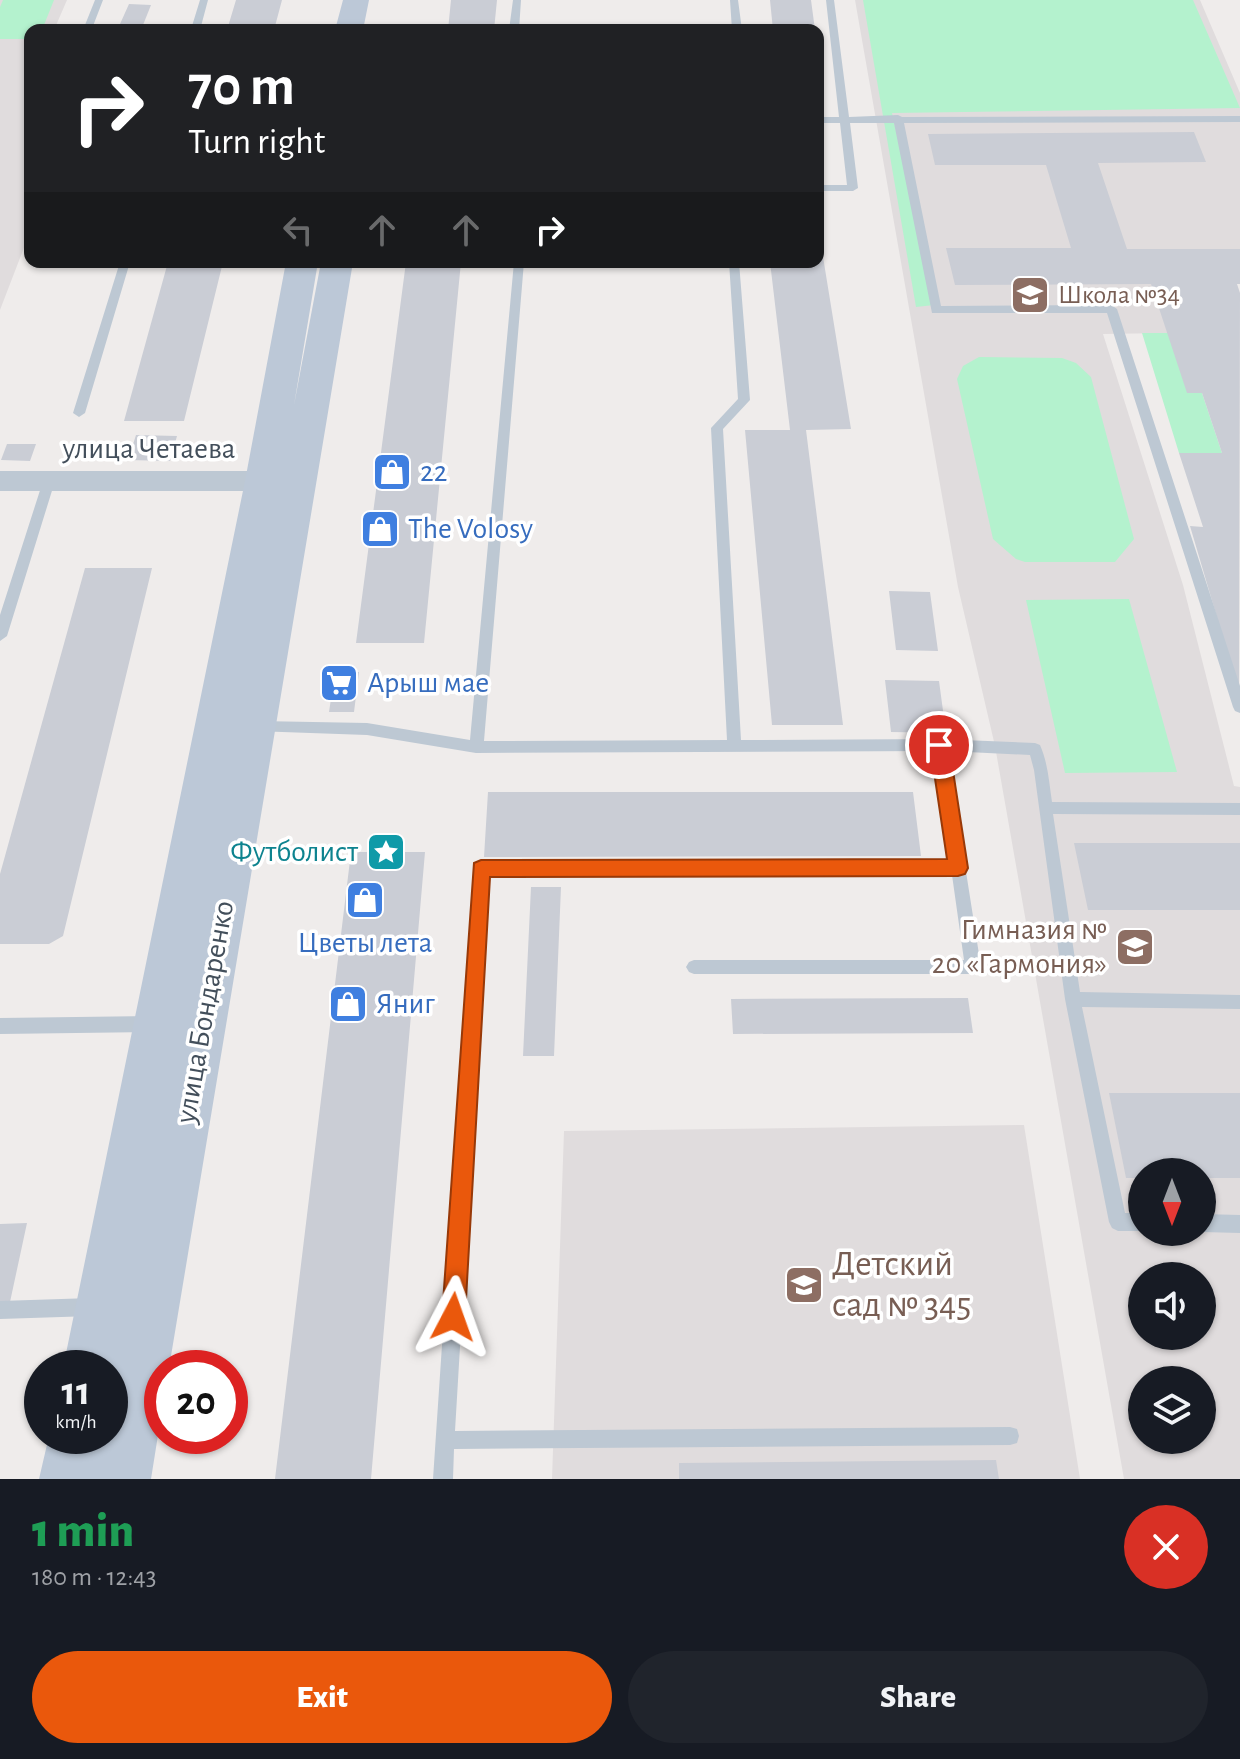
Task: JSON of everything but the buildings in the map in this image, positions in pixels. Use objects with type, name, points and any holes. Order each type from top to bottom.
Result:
[{"type":"street","points":[[350,24],[356,0]]},
{"type":"street","name":"улица Бондаренко","points":[[281,481],[301,268]]},
{"type":"street","name":"улица Бондаренко","points":[[122,1479],[235,726],[281,481],[335,268]]},
{"type":"street","name":"улица Четаева","points":[[0,481],[281,481]]},
{"type":"street","name":"улица Бондаренко","points":[[93,1350],[156,1024],[235,726]]},
{"type":"street","points":[[68,1479],[73,1454]]},
{"type":"lane","points":[[89,24],[99,0]]},
{"type":"lane","points":[[198,24],[204,0]]},
{"type":"lane","points":[[515,24],[517,0]]},
{"type":"lane","points":[[734,0],[736,24]]},
{"type":"lane","points":[[824,188],[853,188],[830,0]]},
{"type":"lane","points":[[898,118],[936,310],[1111,309],[1240,707]]},
{"type":"lane","points":[[824,120],[1239,121]]},
{"type":"lane","points":[[79,413],[123,268]]},
{"type":"lane","points":[[476,747],[518,268]]},
{"type":"lane","points":[[734,268],[744,400],[717,428],[734,746]]},
{"type":"lane","points":[[0,636],[49,481]]},
{"type":"lane","points":[[235,726],[367,729],[476,747],[939,745],[1035,749],[1041,770],[1073,999],[1118,1222],[1128,1222]]},
{"type":"lane","points":[[694,967],[973,967],[939,745]]},
{"type":"lane","points":[[1045,808],[1240,809]]},
{"type":"lane","points":[[443,1479],[481,869],[958,868]]},
{"type":"lane","points":[[1073,999],[1240,1002]]},
{"type":"lane","points":[[0,1026],[156,1024]]},
{"type":"lane","points":[[1216,1223],[1240,1224]]},
{"type":"lane","points":[[0,1310],[102,1306]]},
{"type":"lane","points":[[446,1440],[1010,1436]]},
{"type":"shaded area","points":[[0,0],[67,0],[57,24],[24,24],[24,248],[0,310]]},
{"type":"shaded area","points":[[855,0],[1200,0],[1240,93],[1240,284],[1152,284],[1168,333],[1103,334],[1183,585],[1234,786],[1240,787],[1240,1479],[1124,1479],[995,746],[958,587]]},
{"type":"shaded area","name":"Детский сад № 345","points":[[1024,1125],[1080,1479],[552,1479],[564,1131]]},
{"type":"green space","points":[[3,0],[54,0],[44,24],[24,24],[24,39],[0,39],[0,7]]},
{"type":"green space","points":[[863,0],[1193,0],[1240,108],[892,113],[934,305],[916,307]]},
{"type":"green space","points":[[1142,333],[1168,333],[1202,393],[1222,453],[1179,453]]},
{"type":"green space","points":[[979,357],[1062,358],[1076,363],[1091,377],[1134,539],[1115,562],[1025,562],[1016,559],[993,539],[957,379],[963,366]]},
{"type":"green space","points":[[1129,599],[1177,772],[1065,773],[1026,600]]},
{"type":"place","name":"Школа №34","points":[[1030,295]]},
{"type":"place","name":"22","points":[[392,472]]},
{"type":"place","name":"The Volosy","points":[[380,529]]},
{"type":"place","name":"Арыш мае","points":[[339,683]]},
{"type":"place","name":"Футболист","points":[[386,852]]},
{"type":"place","name":"Цветы лета","points":[[365,900]]},
{"type":"place","name":"Гимназия № 20 «Гармония»","points":[[1135,947]]},
{"type":"place","name":"Яниг","points":[[348,1004]]},
{"type":"place","name":"Детский сад № 345","points":[[804,1285]]},
{"type":"route","points":[[453,1317],[481,869],[958,868],[939,745]]}]
